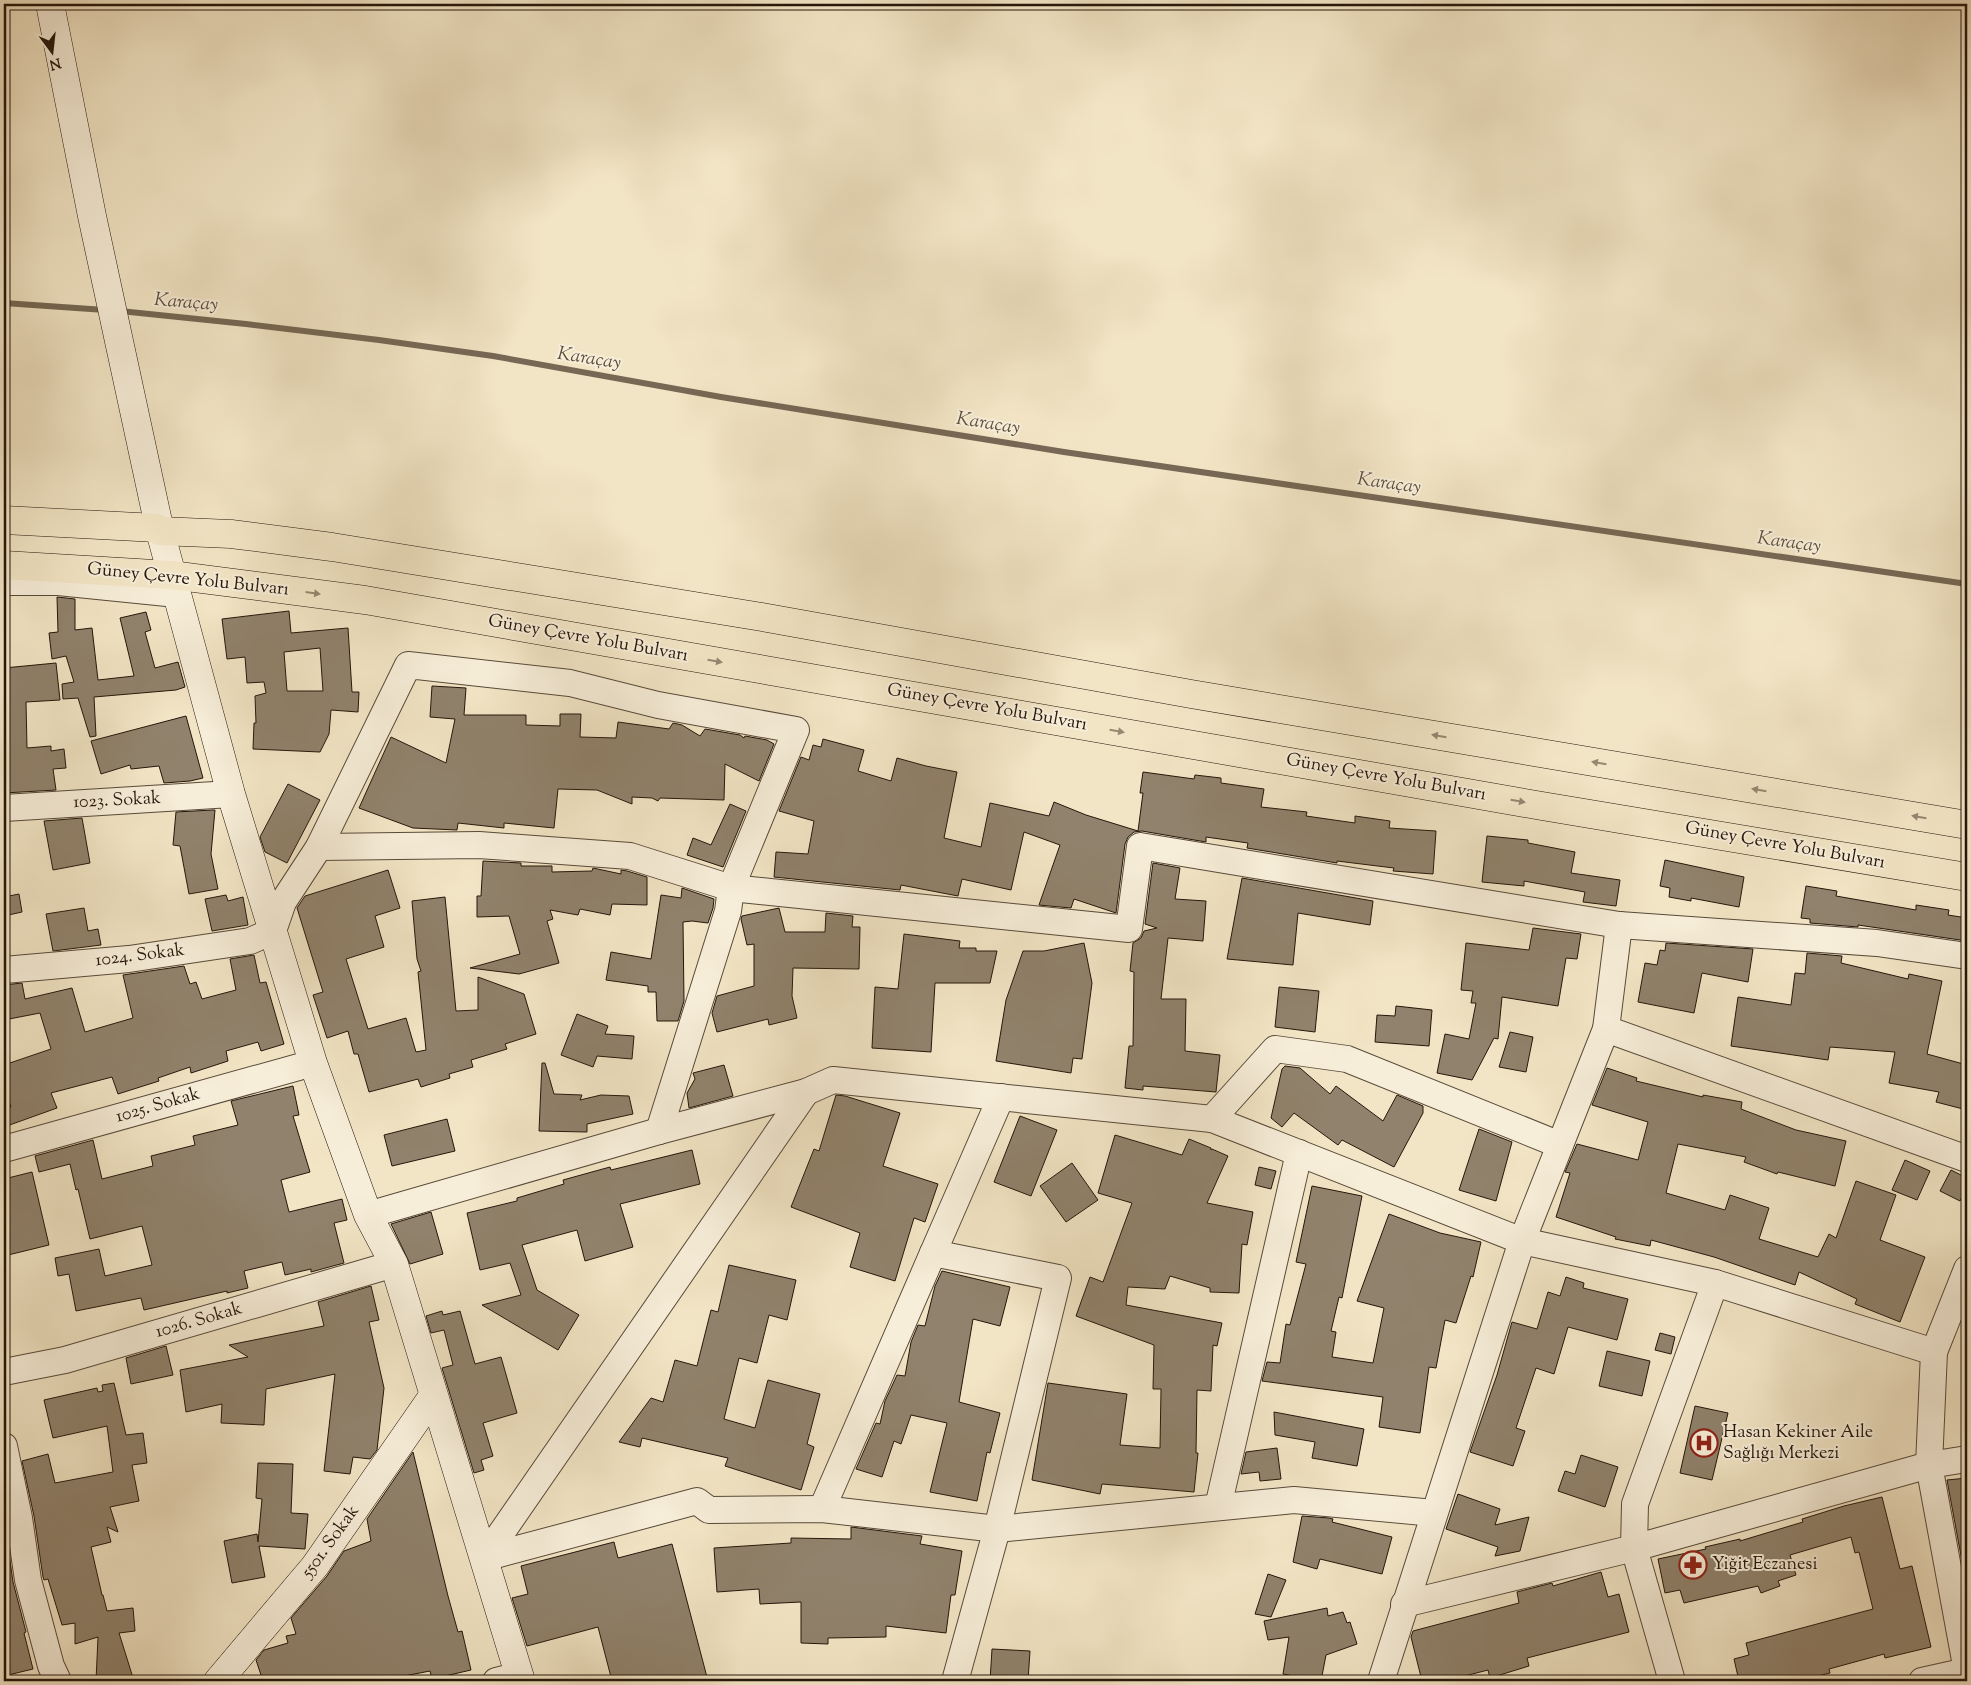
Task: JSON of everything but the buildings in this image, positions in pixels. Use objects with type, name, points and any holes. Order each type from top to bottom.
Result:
[{"type":"highway","points":[[4,520],[111,525],[157,528],[160,531],[232,534],[332,547],[752,615],[1191,694],[1967,825]]},
{"type":"highway","name":"Güney Çevre Yolu Bulvarı","points":[[4,564],[174,585],[375,602],[1542,806],[1967,877]]},
{"type":"street","points":[[50,4],[92,216],[160,531],[230,794],[313,1063],[368,1215],[394,1264],[484,1558],[512,1679]]},
{"type":"street","points":[[4,582],[174,585]]},
{"type":"street","points":[[273,931],[282,902],[319,847],[408,665],[570,683],[658,705],[796,730],[731,888],[728,911],[659,1131]]},
{"type":"street","name":"1023. Sokak","points":[[4,808],[230,794]]},
{"type":"street","points":[[319,847],[480,845],[630,856],[731,888],[1129,929],[1140,846],[1619,925],[1878,943],[1967,956]]},
{"type":"street","points":[[1380,1681],[1522,1241],[1606,1029],[1619,925]]},
{"type":"street","name":"1024. Sokak","points":[[4,970],[129,959],[250,941],[273,931]]},
{"type":"street","points":[[1606,1029],[1967,1159]]},
{"type":"street","points":[[1212,1119],[1275,1049],[1347,1059],[1560,1145]]},
{"type":"street","name":"1025. Sokak","points":[[4,1149],[313,1063]]},
{"type":"street","points":[[368,1215],[659,1131],[806,1092],[833,1080],[1212,1119],[1522,1241],[1715,1283],[1934,1352]]},
{"type":"street","points":[[484,1558],[806,1092]]},
{"type":"street","points":[[822,1509],[1000,1097]]},
{"type":"street","points":[[1218,1507],[1299,1153]]},
{"type":"street","points":[[933,1253],[1058,1278],[996,1529],[955,1681]]},
{"type":"street","name":"1026. Sokak","points":[[4,1372],[65,1360],[394,1264]]},
{"type":"street","points":[[1964,1681],[1967,1671],[1929,1465],[1934,1352],[1967,1269]]},
{"type":"street","points":[[1672,1681],[1634,1548],[1635,1504],[1715,1283]]},
{"type":"street","name":"5501. Sokak","points":[[218,1681],[316,1566],[433,1396]]},
{"type":"street","points":[[4,1446],[19,1518],[28,1580],[49,1657],[58,1681]]},
{"type":"street","points":[[1404,1604],[1634,1548],[1929,1465],[1967,1459]]},
{"type":"street","points":[[484,1558],[697,1501],[709,1510],[822,1509],[996,1529],[1294,1500],[1434,1513]]},
{"type":"street","points":[[1922,1681],[1967,1671]]},
{"type":"waterway","name":"Karaçay","points":[[4,303],[105,310]]},
{"type":"waterway","name":"Karaçay","points":[[120,311],[379,340],[493,356],[721,397],[1064,452],[1967,584]]},
{"type":"place","name":"Hasan Kekiner Aile Sağlığı Merkezi","points":[[1704,1443]]},
{"type":"place","name":"Yiğit Eczanesi","points":[[1693,1565]]}]
